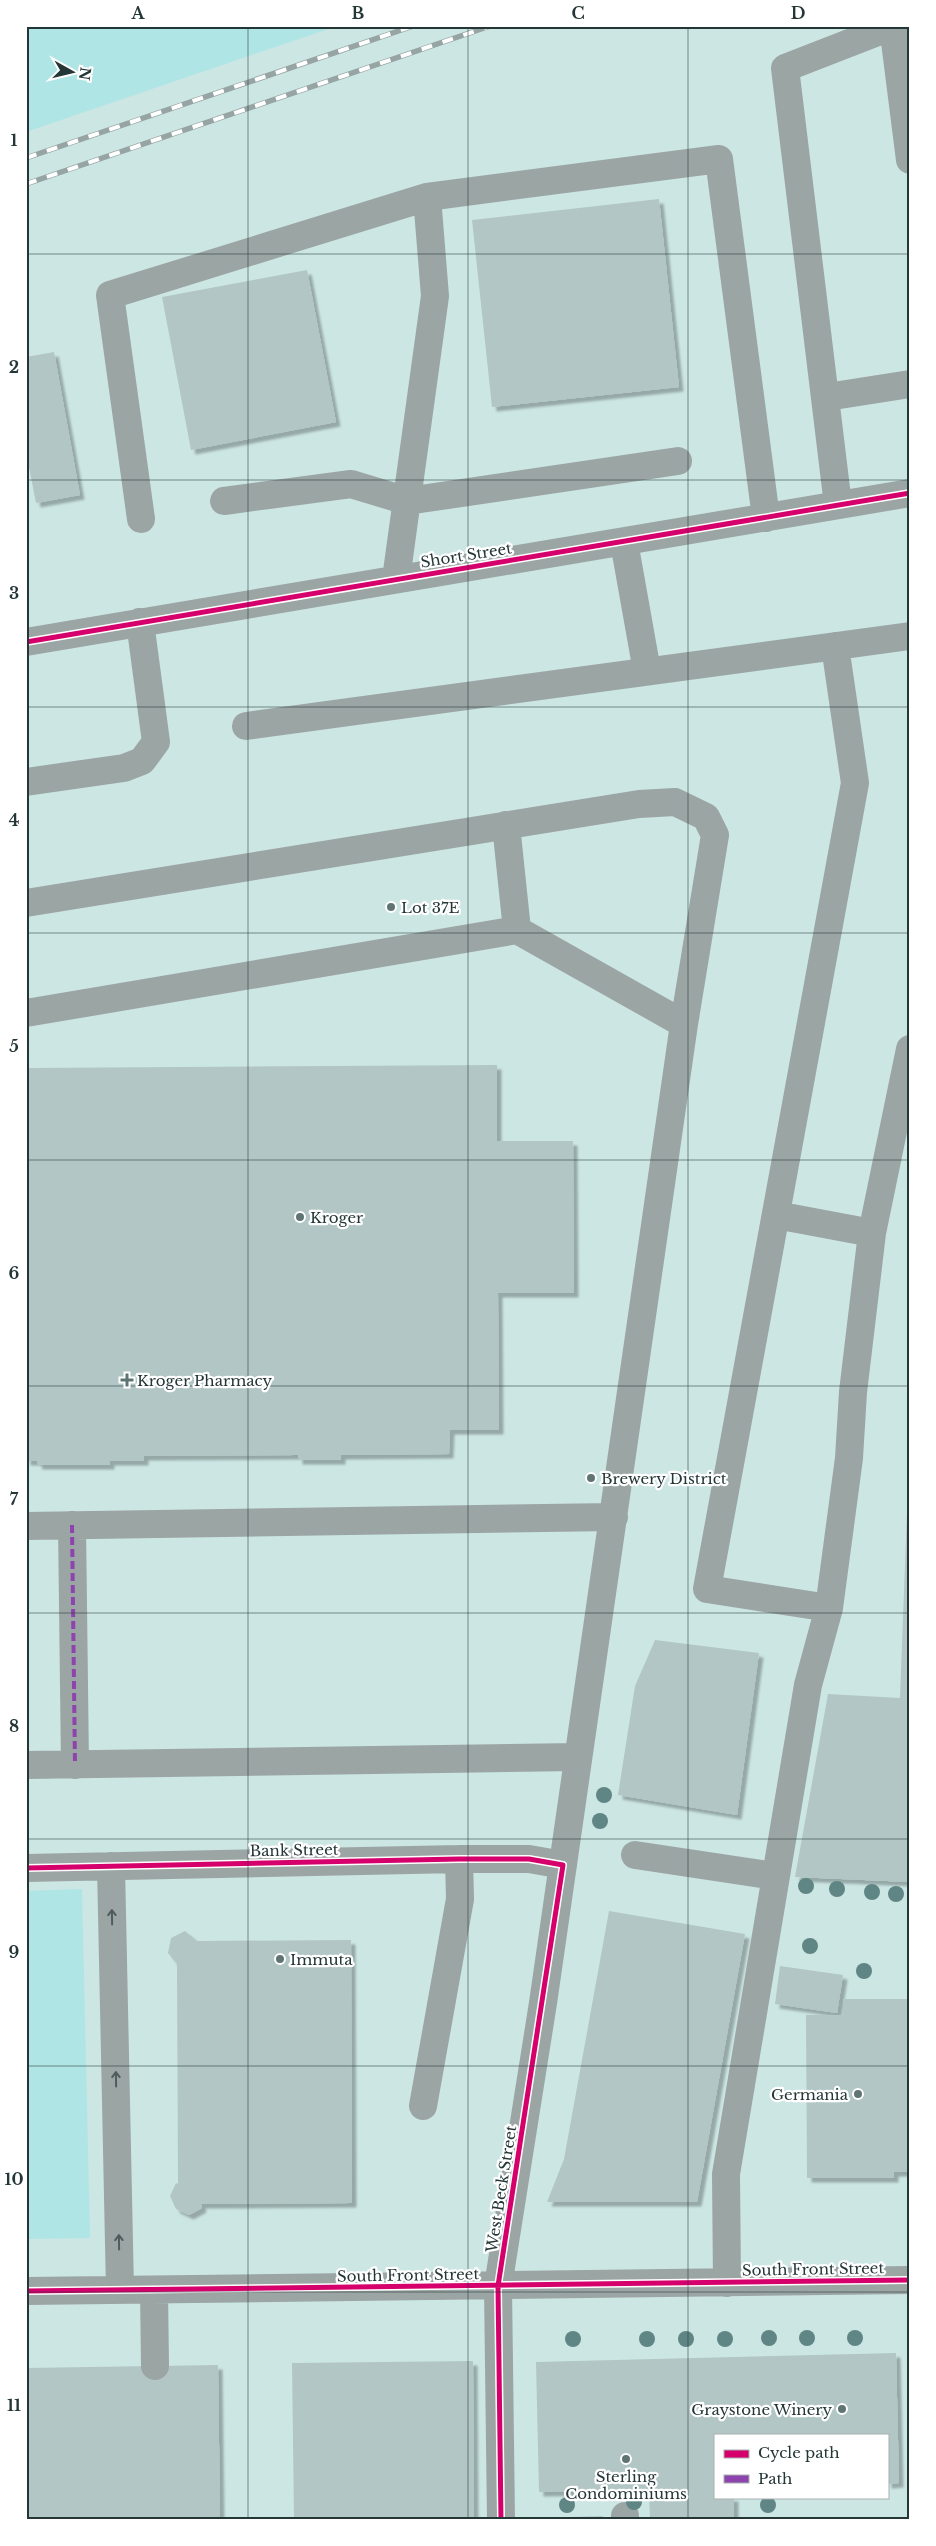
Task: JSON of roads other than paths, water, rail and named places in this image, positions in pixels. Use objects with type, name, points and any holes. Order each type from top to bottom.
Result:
[{"type":"street","points":[[838,505],[827,397],[785,68],[893,26],[910,160]]},
{"type":"street","points":[[141,519],[110,295],[427,196],[719,159],[766,518]]},
{"type":"street","points":[[396,579],[436,296],[427,196]]},
{"type":"street","points":[[827,397],[910,384]]},
{"type":"street","points":[[224,501],[351,484],[407,501],[678,461]]},
{"type":"street","name":"Short Street","points":[[26,642],[910,493]]},
{"type":"street","points":[[624,542],[647,671]]},
{"type":"street","points":[[26,782],[124,768],[142,761],[156,742],[140,622]]},
{"type":"street","points":[[246,726],[910,636]]},
{"type":"street","points":[[829,1608],[707,1589],[855,783],[835,646]]},
{"type":"street","name":"West Beck Street","points":[[26,903],[639,804],[675,802],[706,817],[715,835],[684,1024],[614,1517],[498,2286],[501,2520]]},
{"type":"street","points":[[506,824],[517,930]]},
{"type":"street","points":[[26,1014],[517,930],[684,1024]]},
{"type":"street","points":[[727,2283],[726,2174],[808,1685],[829,1608],[872,1233],[906,1083],[910,1049]]},
{"type":"street","points":[[776,1214],[872,1233]]},
{"type":"street","points":[[26,1526],[614,1517]]},
{"type":"street","points":[[72,1525],[75,1764]]},
{"type":"street","points":[[26,1765],[578,1757]]},
{"type":"street","points":[[635,1854],[775,1876]]},
{"type":"street","points":[[423,2106],[460,1899],[459,1859]]},
{"type":"street","name":"Bank Street","points":[[26,1868],[459,1859],[529,1859],[562,1865]]},
{"type":"street","points":[[111,1866],[120,2290]]},
{"type":"street","name":"South Front Street","points":[[26,2291],[910,2280]]},
{"type":"street","points":[[154,2290],[155,2366]]},
{"type":"railway","points":[[26,158],[413,26]]},
{"type":"railway","points":[[26,184],[490,26]]},
{"type":"place","name":"Lot 37E","points":[[391,907]]},
{"type":"place","name":"Kroger","points":[[300,1217]]},
{"type":"place","name":"Kroger Pharmacy","points":[[127,1380]]},
{"type":"place","name":"Brewery District","points":[[591,1478]]},
{"type":"place","name":"Immuta","points":[[280,1959]]},
{"type":"place","name":"Germania","points":[[858,2094]]},
{"type":"place","name":"Graystone Winery","points":[[842,2409]]},
{"type":"place","name":"Sterling Condominiums","points":[[626,2459]]}]
